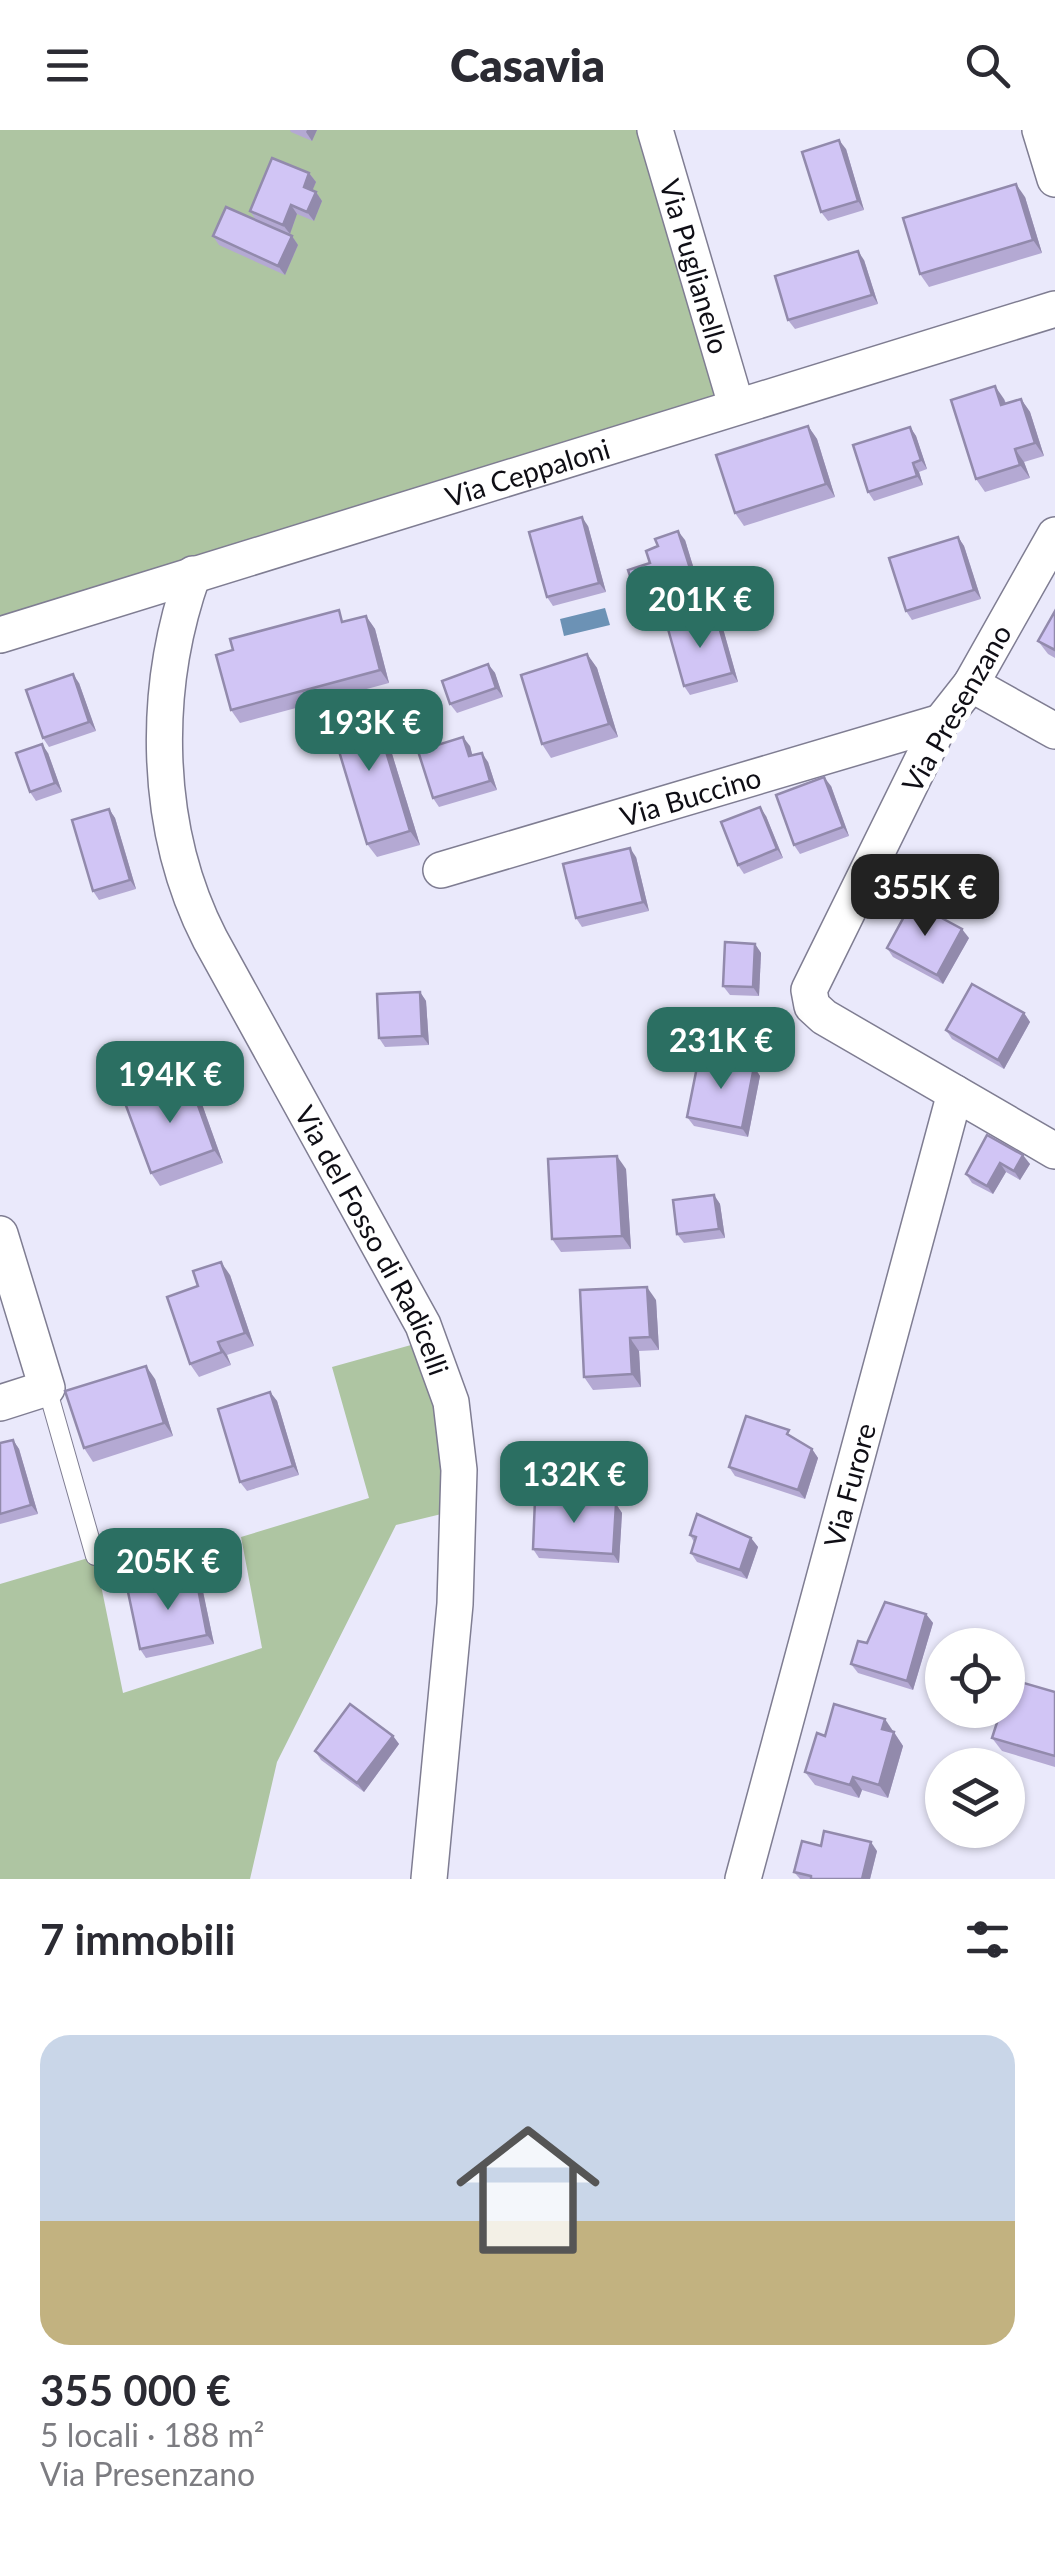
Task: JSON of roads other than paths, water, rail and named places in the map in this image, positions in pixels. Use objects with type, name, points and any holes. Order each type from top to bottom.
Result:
[{"type":"street","name":"Via Puglianello","points":[[655,130],[736,405]]},
{"type":"street","points":[[1040,130],[1055,178]]},
{"type":"street","name":"Via Ceppaloni","points":[[0,635],[1055,309]]},
{"type":"street","name":"Via Presenzano","points":[[1055,535],[971,684],[941,722],[809,990],[812,1006],[824,1018],[1055,1151]]},
{"type":"street","name":"Via del Fosso di Radicelli","points":[[193,574],[173,635],[164,703],[167,774],[186,876],[210,939],[423,1325],[454,1418],[458,1470],[455,1604],[430,1879]]},
{"type":"street","points":[[971,684],[1055,731]]},
{"type":"street","name":"Via Buccino","points":[[440,870],[941,722]]},
{"type":"street","name":"Via Furore","points":[[743,1879],[955,1093]]},
{"type":"street","points":[[0,1234],[47,1388],[0,1403]]},
{"type":"lane","points":[[47,1388],[94,1556]]},
{"type":"water","points":[[605,608],[610,625],[564,636],[560,619]]}]
